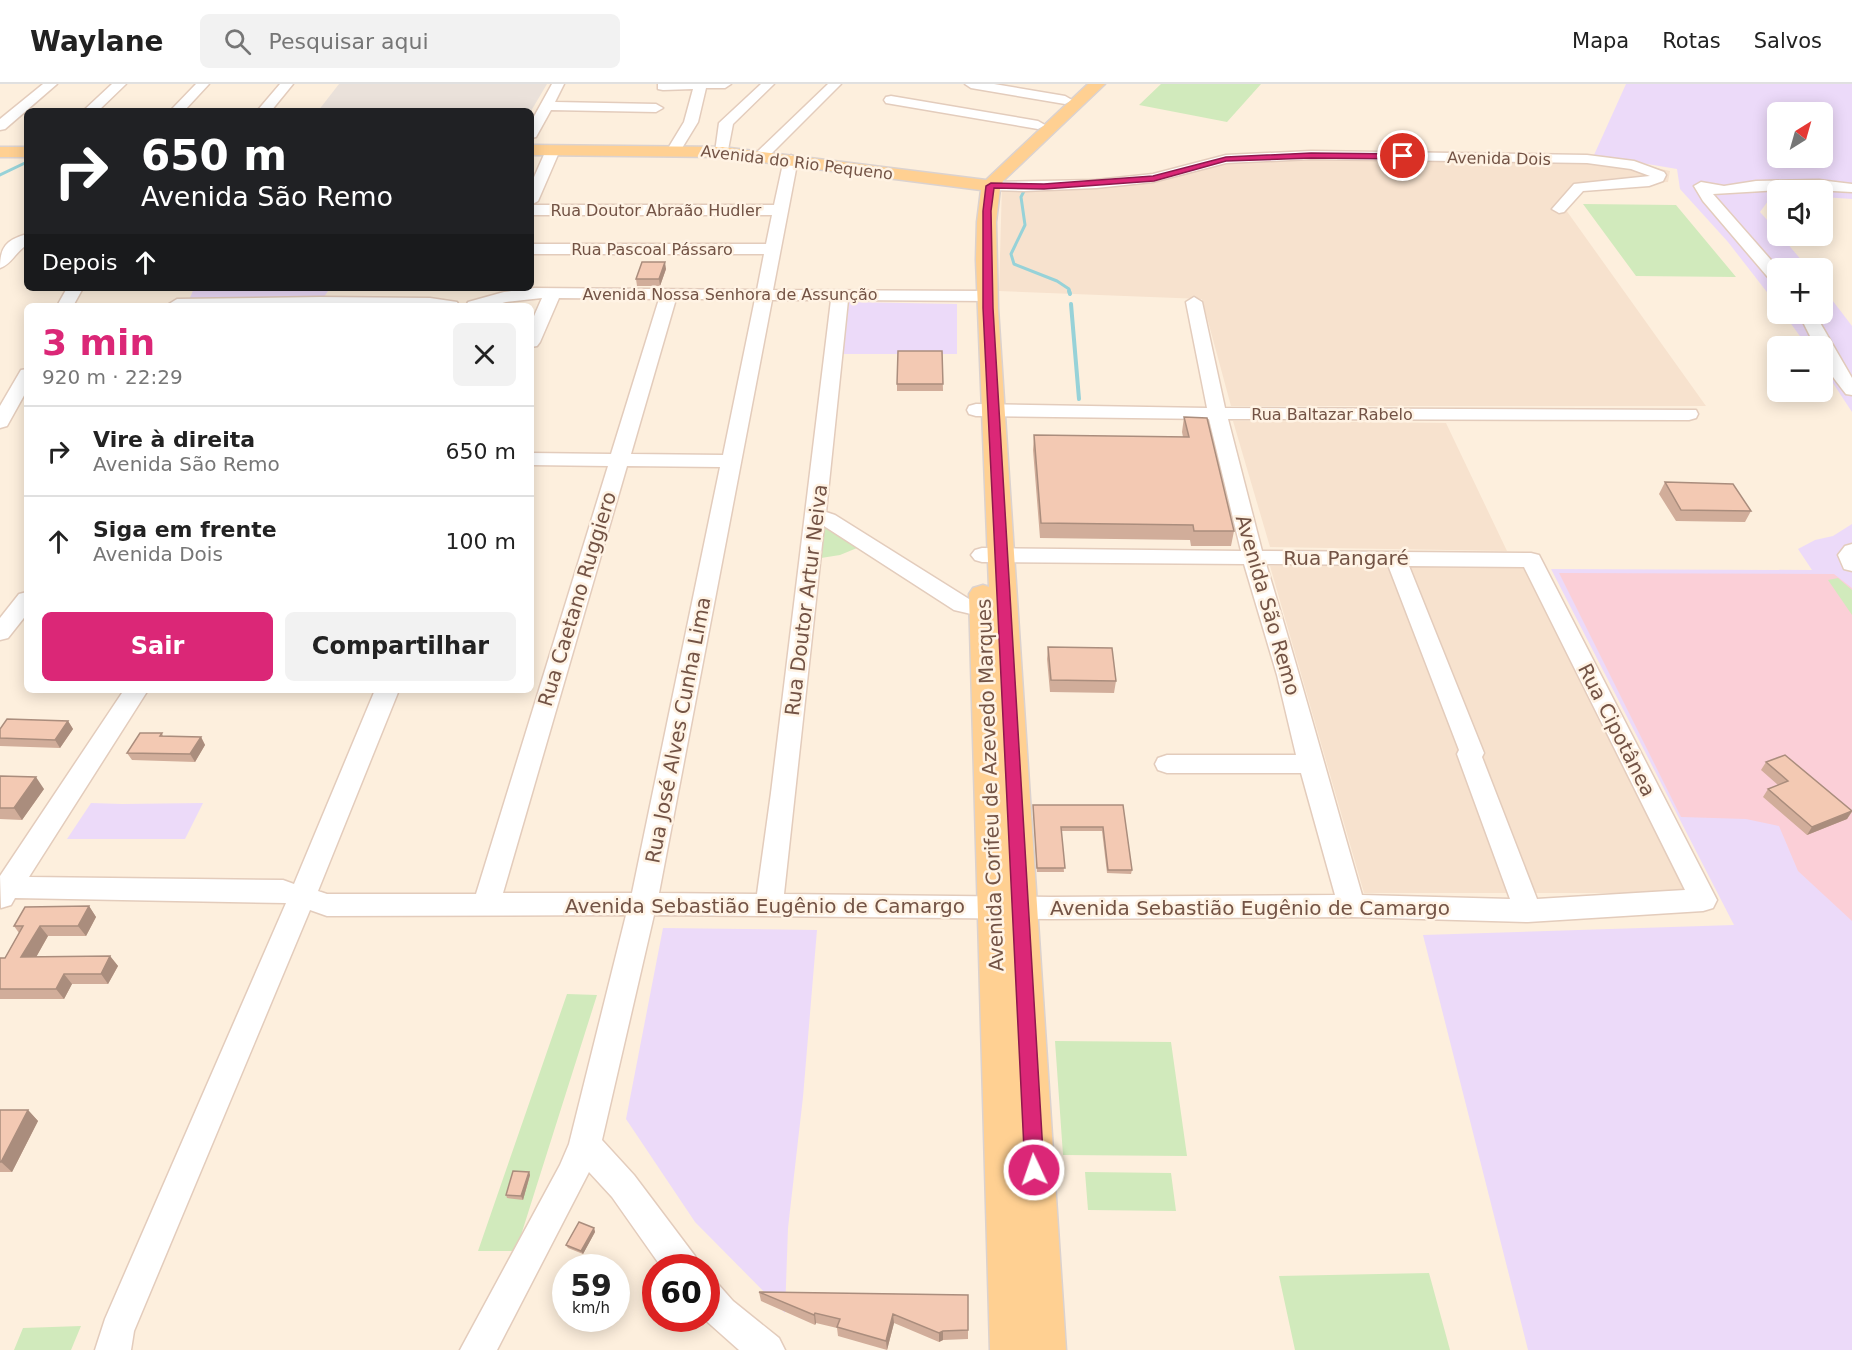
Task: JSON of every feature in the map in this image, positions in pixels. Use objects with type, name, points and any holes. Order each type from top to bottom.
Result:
[{"type":"main road","points":[[984,185],[983,177],[1081,84]]},
{"type":"main road","points":[[984,185],[1096,84]]},
{"type":"main road","name":"Avenida do Rio Pequeno","points":[[534,150],[674,150],[762,155],[984,185]]},
{"type":"main road","points":[[0,152],[24,152]]},
{"type":"main road","name":"Avenida Corifeu de Azevedo Marques","points":[[984,185],[987,211],[980,296],[1008,907],[1044,1350]]},
{"type":"main road","name":"Avenida Corifeu de Azevedo Marques","points":[[1008,907],[1012,1350]]},
{"type":"street","points":[[0,126],[51,84]]},
{"type":"street","points":[[93,108],[120,84]]},
{"type":"street","points":[[180,108],[203,84]]},
{"type":"street","points":[[267,108],[288,84]]},
{"type":"street","points":[[534,128],[558,84]]},
{"type":"street","points":[[663,86],[725,84]]},
{"type":"street","points":[[722,152],[726,123],[768,84]]},
{"type":"street","points":[[762,155],[835,84]]},
{"type":"street","points":[[971,84],[1065,100]]},
{"type":"street","points":[[674,150],[690,122],[700,86]]},
{"type":"street","points":[[891,100],[1038,125]]},
{"type":"street","points":[[545,106],[656,108]]},
{"type":"street","points":[[534,191],[553,150]]},
{"type":"street","name":"Avenida Dois","points":[[984,185],[1044,187],[1154,178],[1226,159],[1311,155],[1587,159],[1634,165],[1659,175],[1658,178],[1649,182],[1579,187],[1559,209]]},
{"type":"street","name":"Rua José Alves Cunha Lima","points":[[478,1350],[572,1174],[585,1144],[643,904],[791,159]]},
{"type":"street","points":[[1706,182],[1807,178],[1852,183]]},
{"type":"street","points":[[1706,182],[1716,191],[1761,185],[1826,185],[1852,188]]},
{"type":"street","points":[[1706,182],[1708,198],[1767,266]]},
{"type":"street","points":[[1730,190],[1728,196],[1734,210],[1772,258]]},
{"type":"street","name":"Rua Doutor Abraão Hudler","points":[[534,210],[781,210]]},
{"type":"street","points":[[0,263],[13,246],[24,240]]},
{"type":"street","name":"Rua Pascoal Pássaro","points":[[534,249],[774,249]]},
{"type":"street","points":[[534,335],[553,293]]},
{"type":"street","name":"Avenida Nossa Senhora de Assunção","points":[[430,303],[553,293],[980,296]]},
{"type":"street","name":"Rua Caetano Ruggiero","points":[[486,906],[669,293]]},
{"type":"street","name":"Rua Doutor Artur Neiva","points":[[769,905],[840,294]]},
{"type":"street","name":"Avenida São Remo","points":[[1194,302],[1217,412],[1253,557],[1289,675],[1311,764],[1352,906]]},
{"type":"street","points":[[1812,324],[1835,367],[1852,390]]},
{"type":"street","points":[[1823,324],[1852,365]]},
{"type":"street","points":[[0,422],[24,379]]},
{"type":"street","name":"Rua Baltazar Rabelo","points":[[985,410],[1689,414]]},
{"type":"street","points":[[534,459],[732,461]]},
{"type":"street","points":[[816,516],[828,519],[962,605],[994,611]]},
{"type":"street","points":[[1852,551],[1849,555],[1852,564]]},
{"type":"street","name":"Rua Pangaré","points":[[992,555],[1531,560]]},
{"type":"street","points":[[1396,559],[1472,753],[1469,754],[1528,911]]},
{"type":"street","name":"Rua Cipotânea","points":[[1531,560],[1703,900]]},
{"type":"street","points":[[0,633],[24,603]]},
{"type":"street","points":[[4,893],[134,693]]},
{"type":"street","points":[[113,1350],[117,1331],[302,897],[386,693]]},
{"type":"street","points":[[1167,764],[1311,764]]},
{"type":"street","name":"Avenida Sebastião Eugênio de Camargo","points":[[4,893],[282,891],[327,905],[1352,906],[1528,911],[1703,900]]},
{"type":"street","points":[[585,1144],[622,1186],[673,1254]]},
{"type":"street","points":[[720,1312],[767,1350]]},
{"type":"shaded area","points":[[339,84],[547,84],[533,108],[320,108]]},
{"type":"shaded area","points":[[1626,84],[1852,84],[1852,199],[1833,198],[1833,180],[1767,180],[1767,202],[1760,212],[1767,220],[1767,246],[1789,246],[1800,258],[1767,258],[1767,292],[1728,242],[1680,189],[1677,169],[1594,155]]},
{"type":"shaded area","points":[[1312,151],[1644,165],[1670,171],[1668,182],[1588,187],[1566,210],[1706,406],[1231,406],[1202,299],[999,291],[1002,185],[1151,175],[1232,155]]},
{"type":"shaded area","points":[[193,291],[328,291],[324,297],[190,298]]},
{"type":"shaded area","points":[[1833,301],[1852,326],[1852,412],[1833,383],[1833,336],[1800,336],[1791,324],[1833,324]]},
{"type":"shaded area","points":[[849,302],[957,304],[957,354],[843,354]]},
{"type":"shaded area","points":[[1233,421],[1446,423],[1507,551],[1270,547]]},
{"type":"shaded area","points":[[1852,524],[1852,1350],[1528,1350],[1423,935],[1734,925],[1551,569],[1812,570],[1798,549],[1815,540],[1833,536]]},
{"type":"shaded area","points":[[1527,564],[1692,893],[1364,893],[1270,566]]},
{"type":"shaded area","points":[[1559,573],[1834,574],[1852,588],[1852,921],[1798,871],[1779,826],[1746,819],[1681,817]]},
{"type":"shaded area","points":[[91,803],[203,803],[185,839],[67,839]]},
{"type":"shaded area","points":[[663,928],[817,930],[803,1097],[788,1228],[785,1313],[695,1222],[626,1119]]},
{"type":"green space","points":[[1161,84],[1261,84],[1227,122],[1139,105]]},
{"type":"green space","points":[[1583,204],[1676,205],[1736,277],[1636,276]]},
{"type":"green space","points":[[824,527],[857,548],[840,555],[821,558]]},
{"type":"green space","points":[[1838,578],[1852,590],[1852,615],[1828,580]]},
{"type":"green space","points":[[567,994],[597,995],[516,1251],[478,1251]]},
{"type":"green space","points":[[1055,1041],[1171,1042],[1187,1156],[1063,1155]]},
{"type":"green space","points":[[1085,1172],[1171,1173],[1176,1211],[1088,1210]]},
{"type":"green space","points":[[1429,1273],[1450,1350],[1295,1350],[1279,1276]]},
{"type":"green space","points":[[81,1326],[71,1350],[14,1350],[23,1328]]},
{"type":"building","points":[[642,262],[665,262],[659,279],[636,279]]},
{"type":"building","points":[[898,351],[942,351],[943,384],[897,384]]},
{"type":"building","points":[[1184,417],[1207,418],[1234,531],[1194,531],[1193,525],[1041,523],[1034,435],[1189,437]]},
{"type":"building","points":[[1665,482],[1733,484],[1751,511],[1681,510]]},
{"type":"building","points":[[1048,647],[1112,648],[1116,681],[1051,680]]},
{"type":"building","points":[[7,719],[68,721],[55,740],[0,738],[0,729]]},
{"type":"building","points":[[140,733],[201,737],[190,754],[127,753]]},
{"type":"building","points":[[1785,755],[1852,811],[1812,827],[1768,789],[1788,781],[1766,762]]},
{"type":"building","points":[[0,776],[36,777],[14,808],[0,808]]},
{"type":"building","points":[[1033,805],[1123,805],[1132,870],[1108,870],[1103,827],[1061,827],[1065,868],[1037,868]]},
{"type":"building","points":[[89,906],[78,926],[40,926],[21,957],[110,956],[101,974],[64,974],[56,989],[0,989],[0,958],[5,958],[23,926],[14,926],[25,907]]},
{"type":"building","points":[[0,1110],[28,1110],[1,1162],[0,1162]]},
{"type":"building","points":[[513,1171],[529,1172],[521,1196],[506,1195]]},
{"type":"building","points":[[579,1222],[594,1228],[581,1251],[566,1245]]},
{"type":"building","points":[[759,1292],[968,1295],[968,1330],[939,1333],[893,1314],[886,1341],[837,1327],[840,1319],[815,1313],[814,1315]]},
{"type":"waterway","points":[[0,175],[24,163]]},
{"type":"waterway","points":[[1024,191],[1021,197],[1025,225],[1011,254],[1014,264],[1057,281],[1069,289],[1070,293]]},
{"type":"waterway","points":[[1071,304],[1079,399]]},
{"type":"route","points":[[1034,1170],[988,308],[987,211],[991,186],[1044,187],[1154,178],[1226,159],[1311,155],[1403,156]]}]
